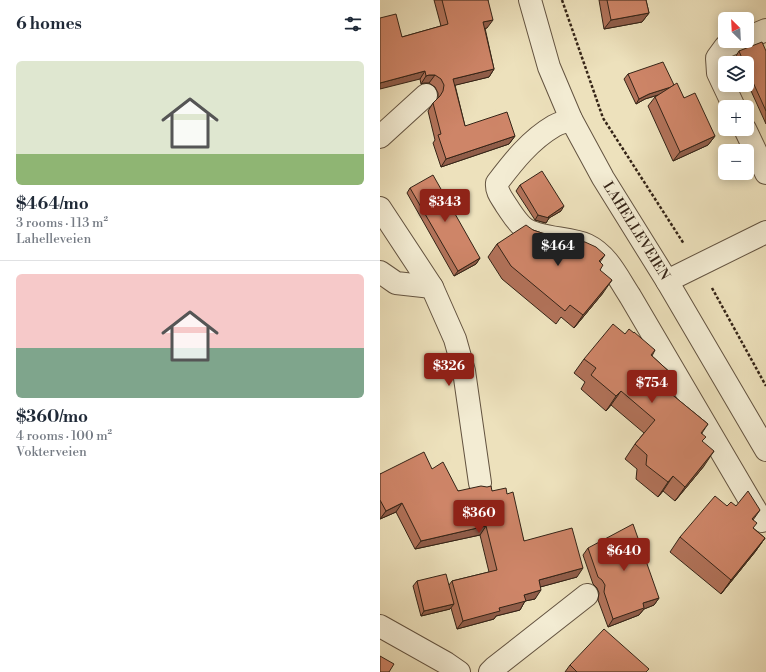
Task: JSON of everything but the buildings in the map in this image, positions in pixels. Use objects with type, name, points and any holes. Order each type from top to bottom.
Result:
[{"type":"street","name":"LAHELLEVEIEN","points":[[530,0],[533,16],[549,67],[571,119],[603,178],[667,281],[766,450]]},
{"type":"street","points":[[754,35],[766,30]]},
{"type":"street","points":[[724,48],[717,58],[718,73],[731,100]]},
{"type":"street","points":[[380,137],[426,95]]},
{"type":"street","points":[[571,119],[555,125],[539,136],[514,160],[497,183],[499,193],[509,210],[526,230],[540,235],[568,239],[587,245],[602,255],[608,262],[630,296],[762,521]]},
{"type":"street","points":[[748,136],[766,173]]},
{"type":"street","points":[[380,208],[432,287],[455,339],[464,371],[480,483]]},
{"type":"street","points":[[667,281],[766,232]]},
{"type":"street","points":[[380,272],[396,283],[432,287]]},
{"type":"street","points":[[490,672],[587,595]]},
{"type":"street","points":[[380,626],[448,669]]},
{"type":"path","points":[[562,0],[604,118],[686,246]]},
{"type":"path","points":[[711,285],[766,386]]}]
